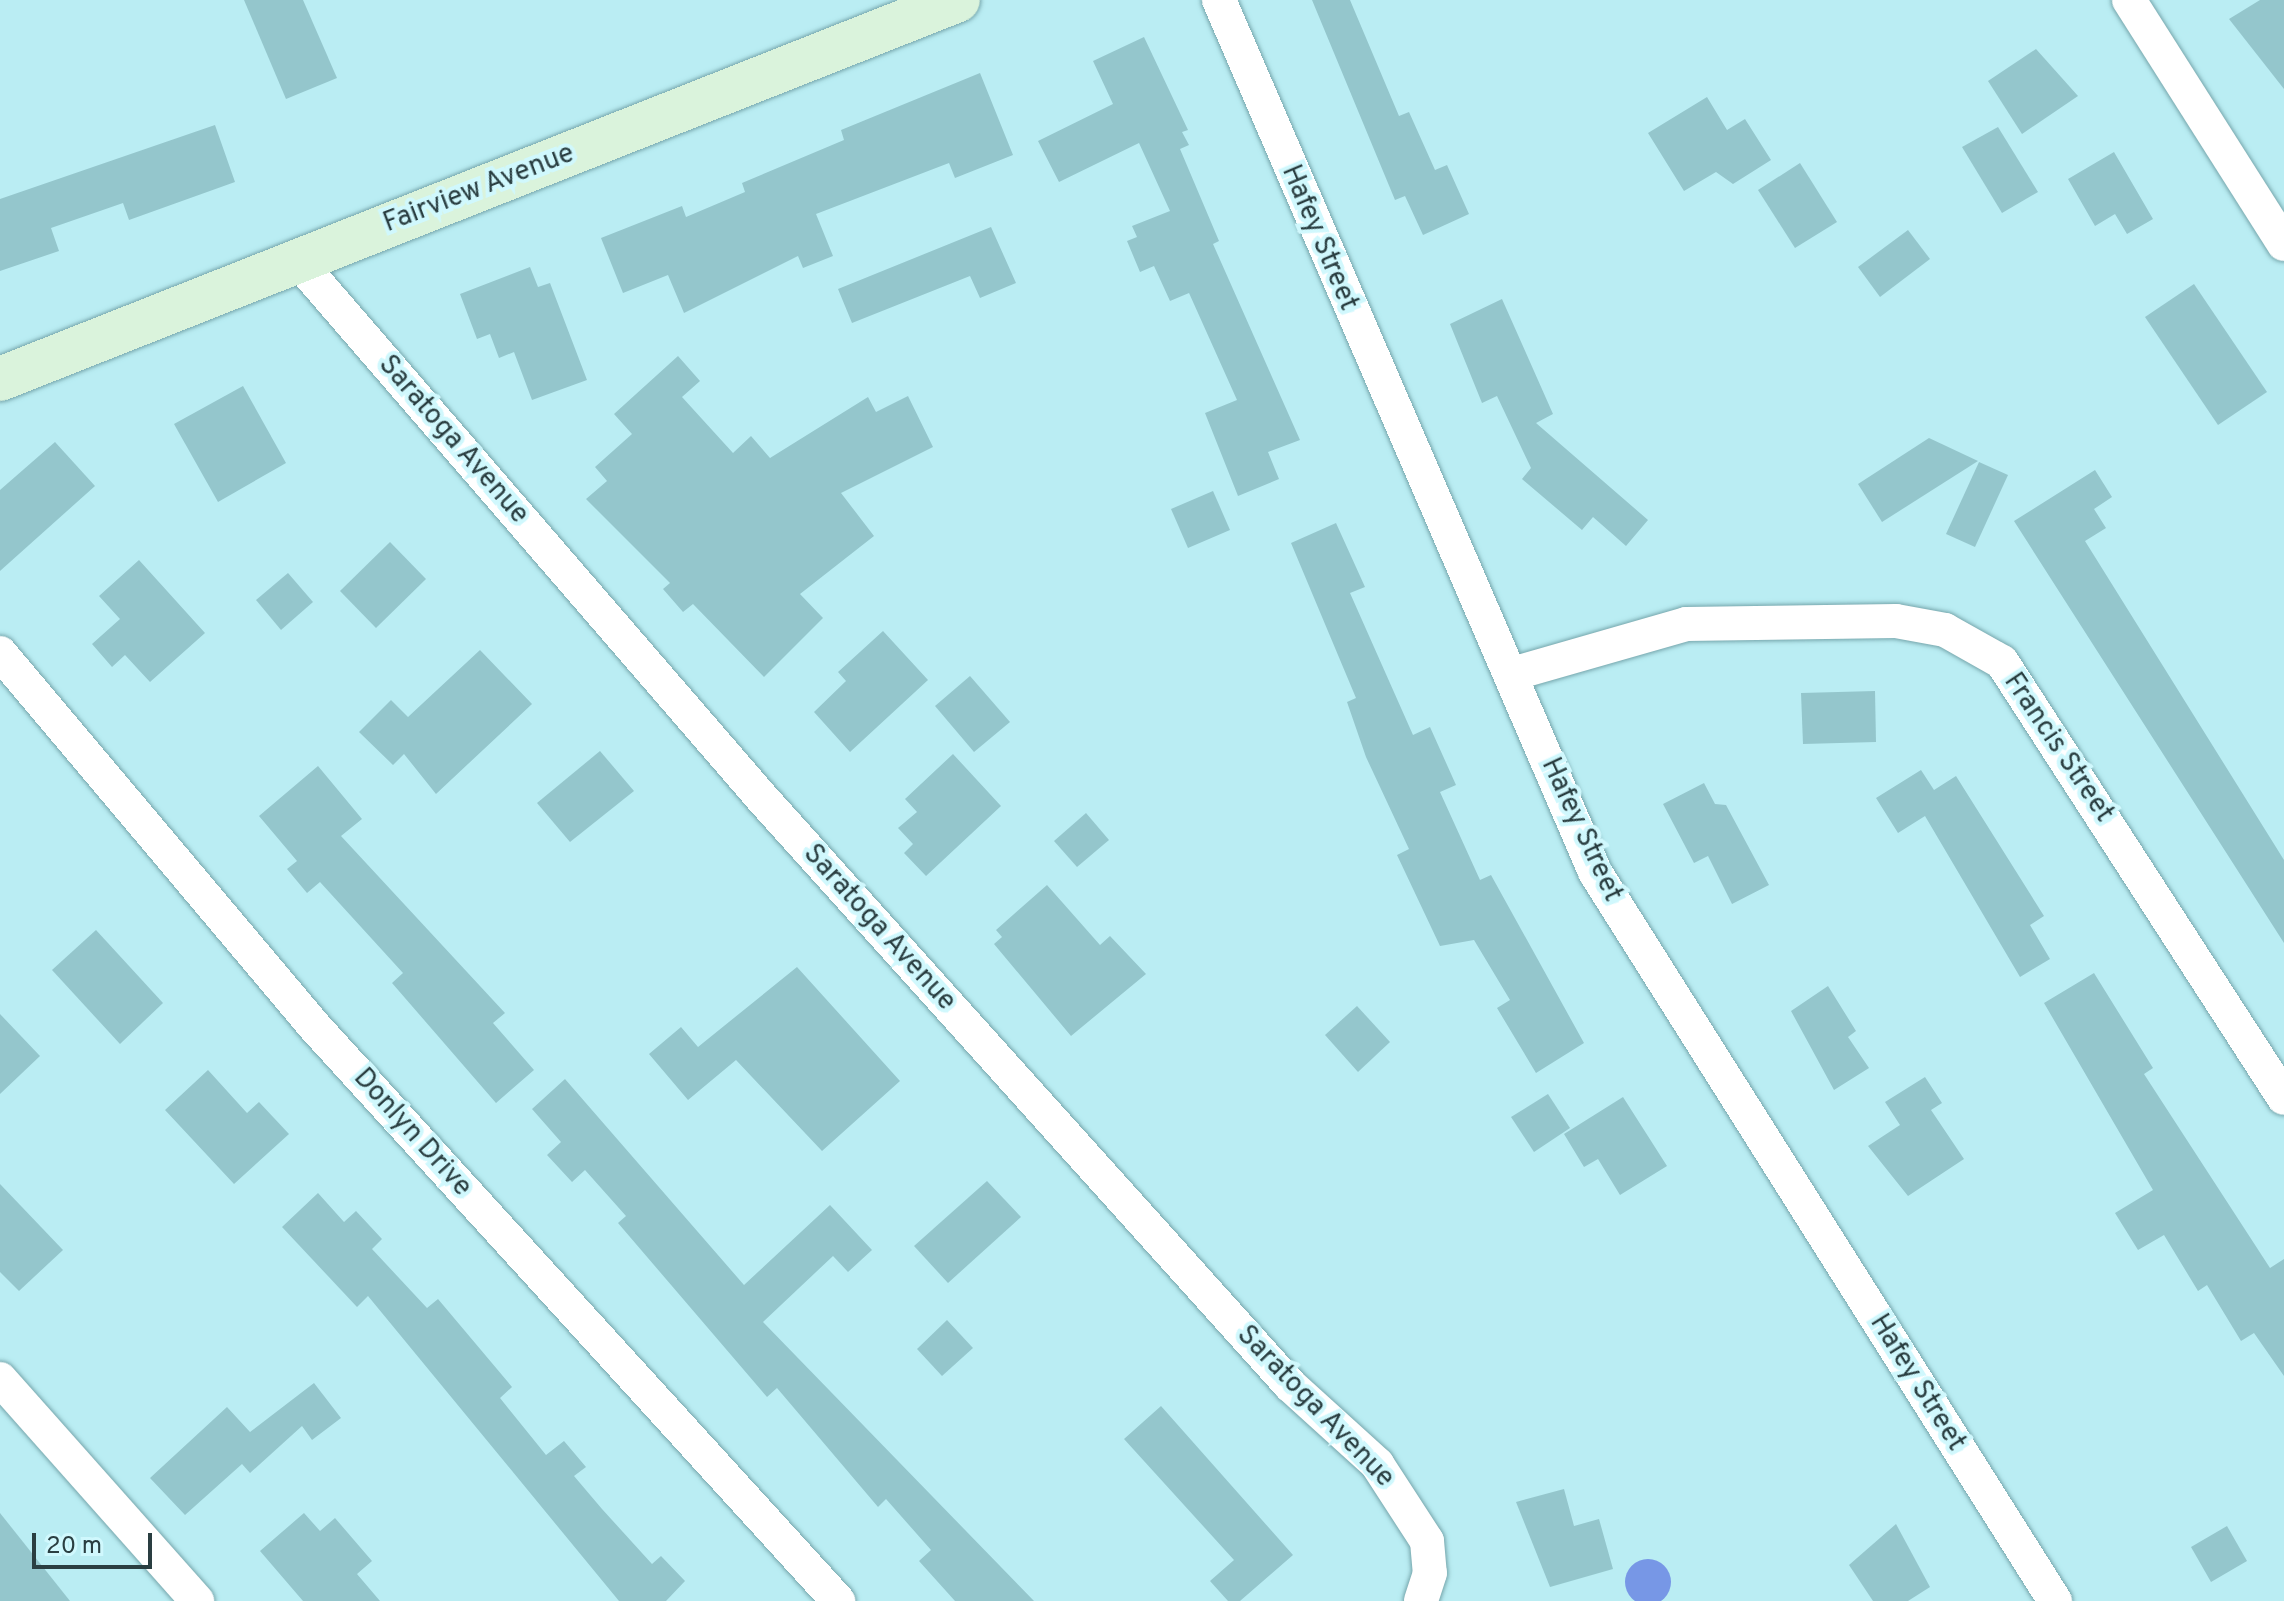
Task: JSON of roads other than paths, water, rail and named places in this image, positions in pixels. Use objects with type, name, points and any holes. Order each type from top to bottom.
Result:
[{"type":"main road","name":"Fairview Avenue","points":[[0,379],[958,0]]},
{"type":"street","name":"Hafey Street","points":[[1219,0],[1595,872],[2055,1601]]},
{"type":"street","points":[[2129,0],[2284,244]]},
{"type":"street","name":"Saratoga Avenue","points":[[297,260],[782,820],[1290,1385],[1377,1464],[1427,1541],[1430,1573],[1421,1601]]},
{"type":"street","name":"Francis Street","points":[[1512,674],[1686,624],[1896,621],[1945,630],[2002,662],[2284,1098]]},
{"type":"street","name":"Donlyn Drive","points":[[0,653],[315,1027],[838,1601]]},
{"type":"street","points":[[6,1396],[197,1601]]},
{"type":"water","points":[[1648,1559],[1664,1566],[1671,1582],[1664,1598],[1648,1605],[1632,1598],[1625,1582],[1632,1566]]}]
